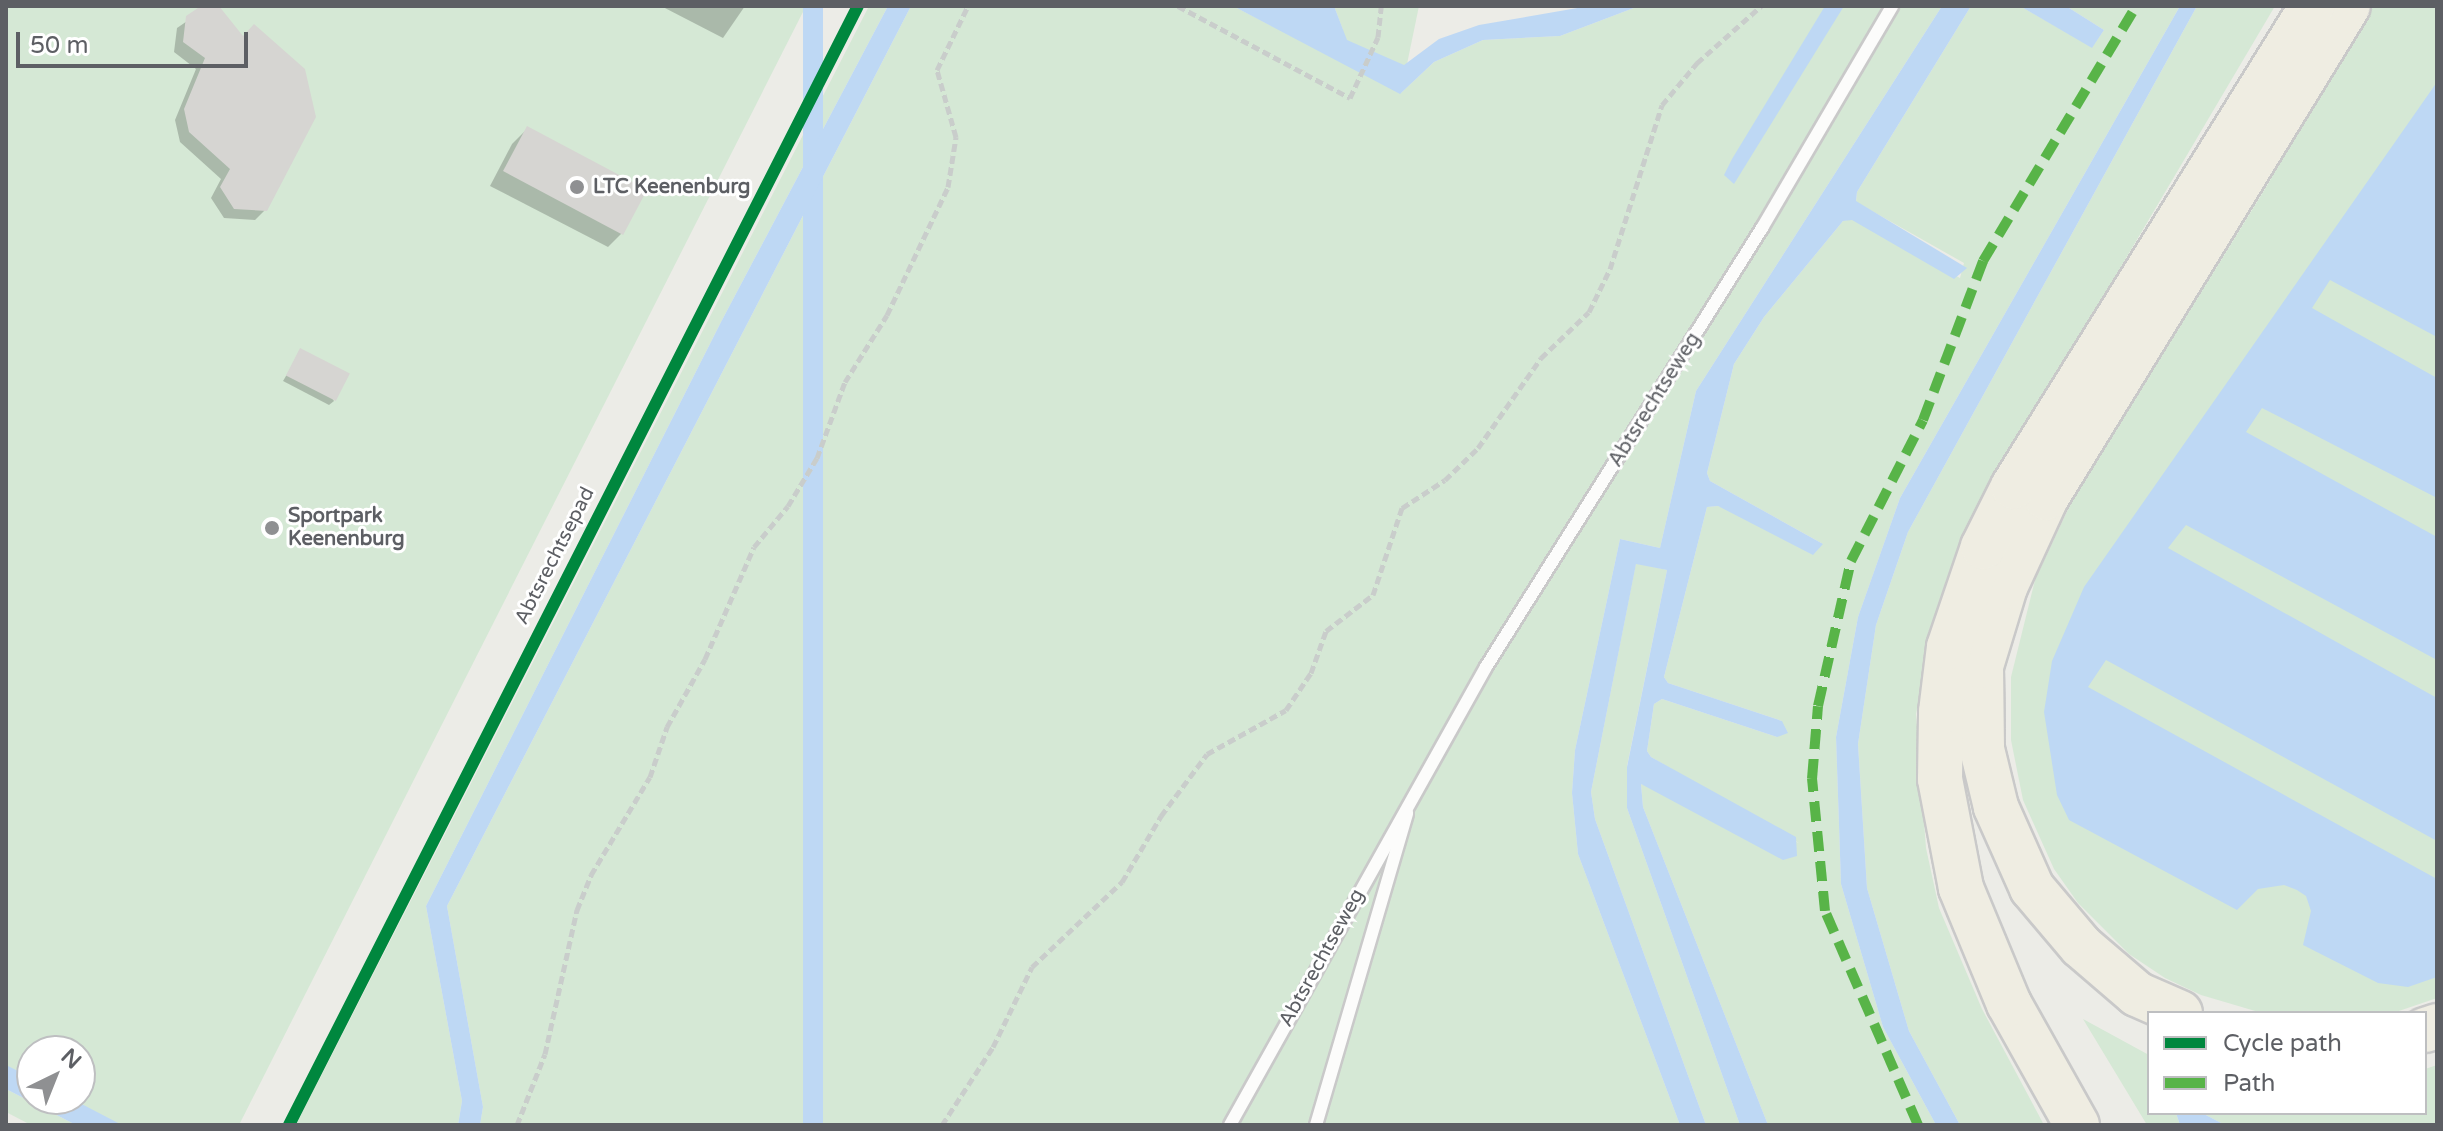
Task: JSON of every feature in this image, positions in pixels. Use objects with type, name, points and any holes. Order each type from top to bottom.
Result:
[{"type":"highway","points":[[2077,1125],[2009,1004],[1961,888],[1940,779],[1941,712],[1949,647],[1983,547],[2013,487],[2312,6]]},
{"type":"highway","points":[[2175,1011],[2137,994],[2081,946],[2032,888],[1996,807],[1982,749],[1981,666],[2005,587],[2046,498],[2348,6]]},
{"type":"lane","name":"Abtsrechtseweg","points":[[1230,1125],[1414,791],[1754,241],[1892,6]]},
{"type":"lane","name":"Abtsrechtseweg","points":[[1316,1125],[1414,791]]},
{"type":"path","points":[[517,1125],[545,1054],[577,910],[591,875],[650,777],[667,727],[705,659],[754,547],[788,506],[817,458],[845,382],[887,315],[948,187],[956,137],[937,70],[968,6]]},
{"type":"path","points":[[1178,6],[1350,98],[1378,37],[1381,6]]},
{"type":"path","points":[[942,1125],[993,1047],[1032,967],[1122,882],[1161,816],[1207,754],[1286,710],[1311,673],[1326,631],[1373,595],[1402,508],[1445,480],[1478,448],[1541,358],[1589,312],[1610,269],[1662,105],[1697,63],[1761,6]]},
{"type":"green space","name":"Sportpark Keenenburg","points":[[6,6],[806,6],[239,1125],[109,1125],[90,1115],[96,1115],[96,1035],[16,1035],[16,1075],[6,1070]]},
{"type":"green space","points":[[869,6],[888,6],[721,322],[426,906],[462,1101],[458,1125],[296,1125]]},
{"type":"green space","points":[[911,6],[1233,6],[1280,30],[1343,30],[1334,6],[1419,6],[1401,93],[1434,62],[1483,40],[1560,36],[1639,6],[1942,6],[1696,391],[1660,548],[1620,539],[1575,750],[1572,793],[1578,854],[1680,1125],[480,1125],[483,1107],[447,906]]},
{"type":"green space","points":[[1971,6],[2020,6],[2092,47],[2104,30],[2066,6],[2180,6],[1900,498],[1858,617],[1836,737],[1841,884],[1883,1027],[1936,1125],[1768,1125],[1643,807],[1641,784],[1799,843],[1651,757],[1647,751],[1654,704],[1662,699],[1777,737],[1782,721],[1668,683],[1664,677],[1707,507],[1718,506],[1823,544],[1710,481],[1707,473],[1734,364],[1764,317],[1843,221],[1852,219],[1960,278],[1964,263],[1856,202],[1857,192]]},
{"type":"green space","points":[[2197,6],[2275,6],[2018,441],[1934,624],[1916,714],[1926,848],[1939,908],[1982,1009],[2044,1125],[1960,1125],[1909,1031],[1867,888],[1858,744],[1876,625],[1908,532]]},
{"type":"green space","points":[[2365,6],[2437,6],[2437,998],[2399,1011],[2255,1011],[2201,995],[2165,978],[2129,954],[2078,903],[2054,869],[2023,800],[2011,740],[2011,677],[2035,580],[2071,503],[2268,184]]},
{"type":"green space","points":[[1636,563],[1667,570],[1627,766],[1627,808],[1740,1125],[1706,1125],[1595,819],[1591,792]]},
{"type":"green space","points":[[2083,1019],[2147,1054],[2147,1115],[2177,1115],[2180,1125],[2147,1125]]},
{"type":"green space","points":[[2437,1065],[2437,1125],[2225,1125],[2206,1115],[2427,1115],[2427,1068]]},
{"type":"green space","points":[[6,1089],[16,1094],[16,1115],[57,1115],[76,1125],[31,1125],[6,1112]]},
{"type":"water","points":[[803,6],[823,6],[823,1125],[803,1125]]},
{"type":"water","points":[[888,6],[911,6],[447,906],[483,1107],[480,1125],[458,1125],[462,1101],[426,906],[721,322]]},
{"type":"water","points":[[1233,6],[1334,6],[1347,40],[1404,65],[1439,39],[1479,25],[1589,6],[1639,6],[1560,36],[1483,40],[1434,62],[1400,94]]},
{"type":"water","points":[[1825,6],[1844,6],[1734,184],[1724,175],[1732,159]]},
{"type":"water","points":[[1942,6],[1971,6],[1857,192],[1856,201],[1967,268],[1954,279],[1852,220],[1843,221],[1764,317],[1734,364],[1707,473],[1710,481],[1823,544],[1813,555],[1718,506],[1707,507],[1664,677],[1668,683],[1782,721],[1788,733],[1777,737],[1662,699],[1654,704],[1647,751],[1651,757],[1796,837],[1797,856],[1783,860],[1641,784],[1643,807],[1768,1125],[1740,1125],[1627,808],[1627,767],[1667,570],[1636,564],[1591,792],[1595,819],[1706,1125],[1680,1125],[1578,854],[1572,793],[1575,750],[1620,539],[1660,548],[1696,391]]},
{"type":"water","points":[[2020,6],[2066,6],[2104,30],[2092,48]]},
{"type":"water","points":[[2180,6],[2197,6],[1908,532],[1876,625],[1858,744],[1867,888],[1909,1031],[1960,1125],[1936,1125],[1883,1027],[1841,884],[1836,737],[1858,617],[1900,498]]},
{"type":"water","points":[[2437,82],[2437,337],[2330,280],[2312,308],[2437,378],[2437,498],[2262,408],[2246,432],[2437,537],[2437,660],[2186,525],[2168,548],[2437,698],[2437,841],[2106,660],[2088,687],[2437,879],[2437,977],[2408,987],[2378,983],[2303,945],[2311,911],[2306,896],[2297,890],[2284,885],[2258,889],[2237,910],[2069,820],[2057,795],[2044,712],[2052,661],[2084,587]]},
{"type":"water","points":[[6,1065],[16,1070],[16,1094],[6,1089]]},
{"type":"water","points":[[96,1111],[122,1125],[76,1125],[57,1115],[96,1115]]},
{"type":"water","points":[[2177,1115],[2206,1115],[2225,1125],[2180,1125]]},
{"type":"building","points":[[201,6],[219,6],[243,36],[254,24],[305,69],[316,117],[267,211],[234,209],[220,187],[230,169],[189,132],[184,109],[205,58],[183,42],[186,16]]},
{"type":"building","points":[[527,126],[647,190],[623,235],[503,171]]},
{"type":"building","points":[[300,348],[350,373],[336,401],[286,376]]},
{"type":"marked path","points":[[1918,1125],[1825,911],[1812,779],[1818,706],[1851,561],[1923,420],[1983,261],[2136,6]]},
{"type":"cycle path","name":"Abtsrechtsepad","points":[[289,1125],[858,6]]},
{"type":"place","name":"LTC Keenenburg","points":[[577,187]]},
{"type":"place","name":"Sportpark Keenenburg","points":[[272,528]]}]
